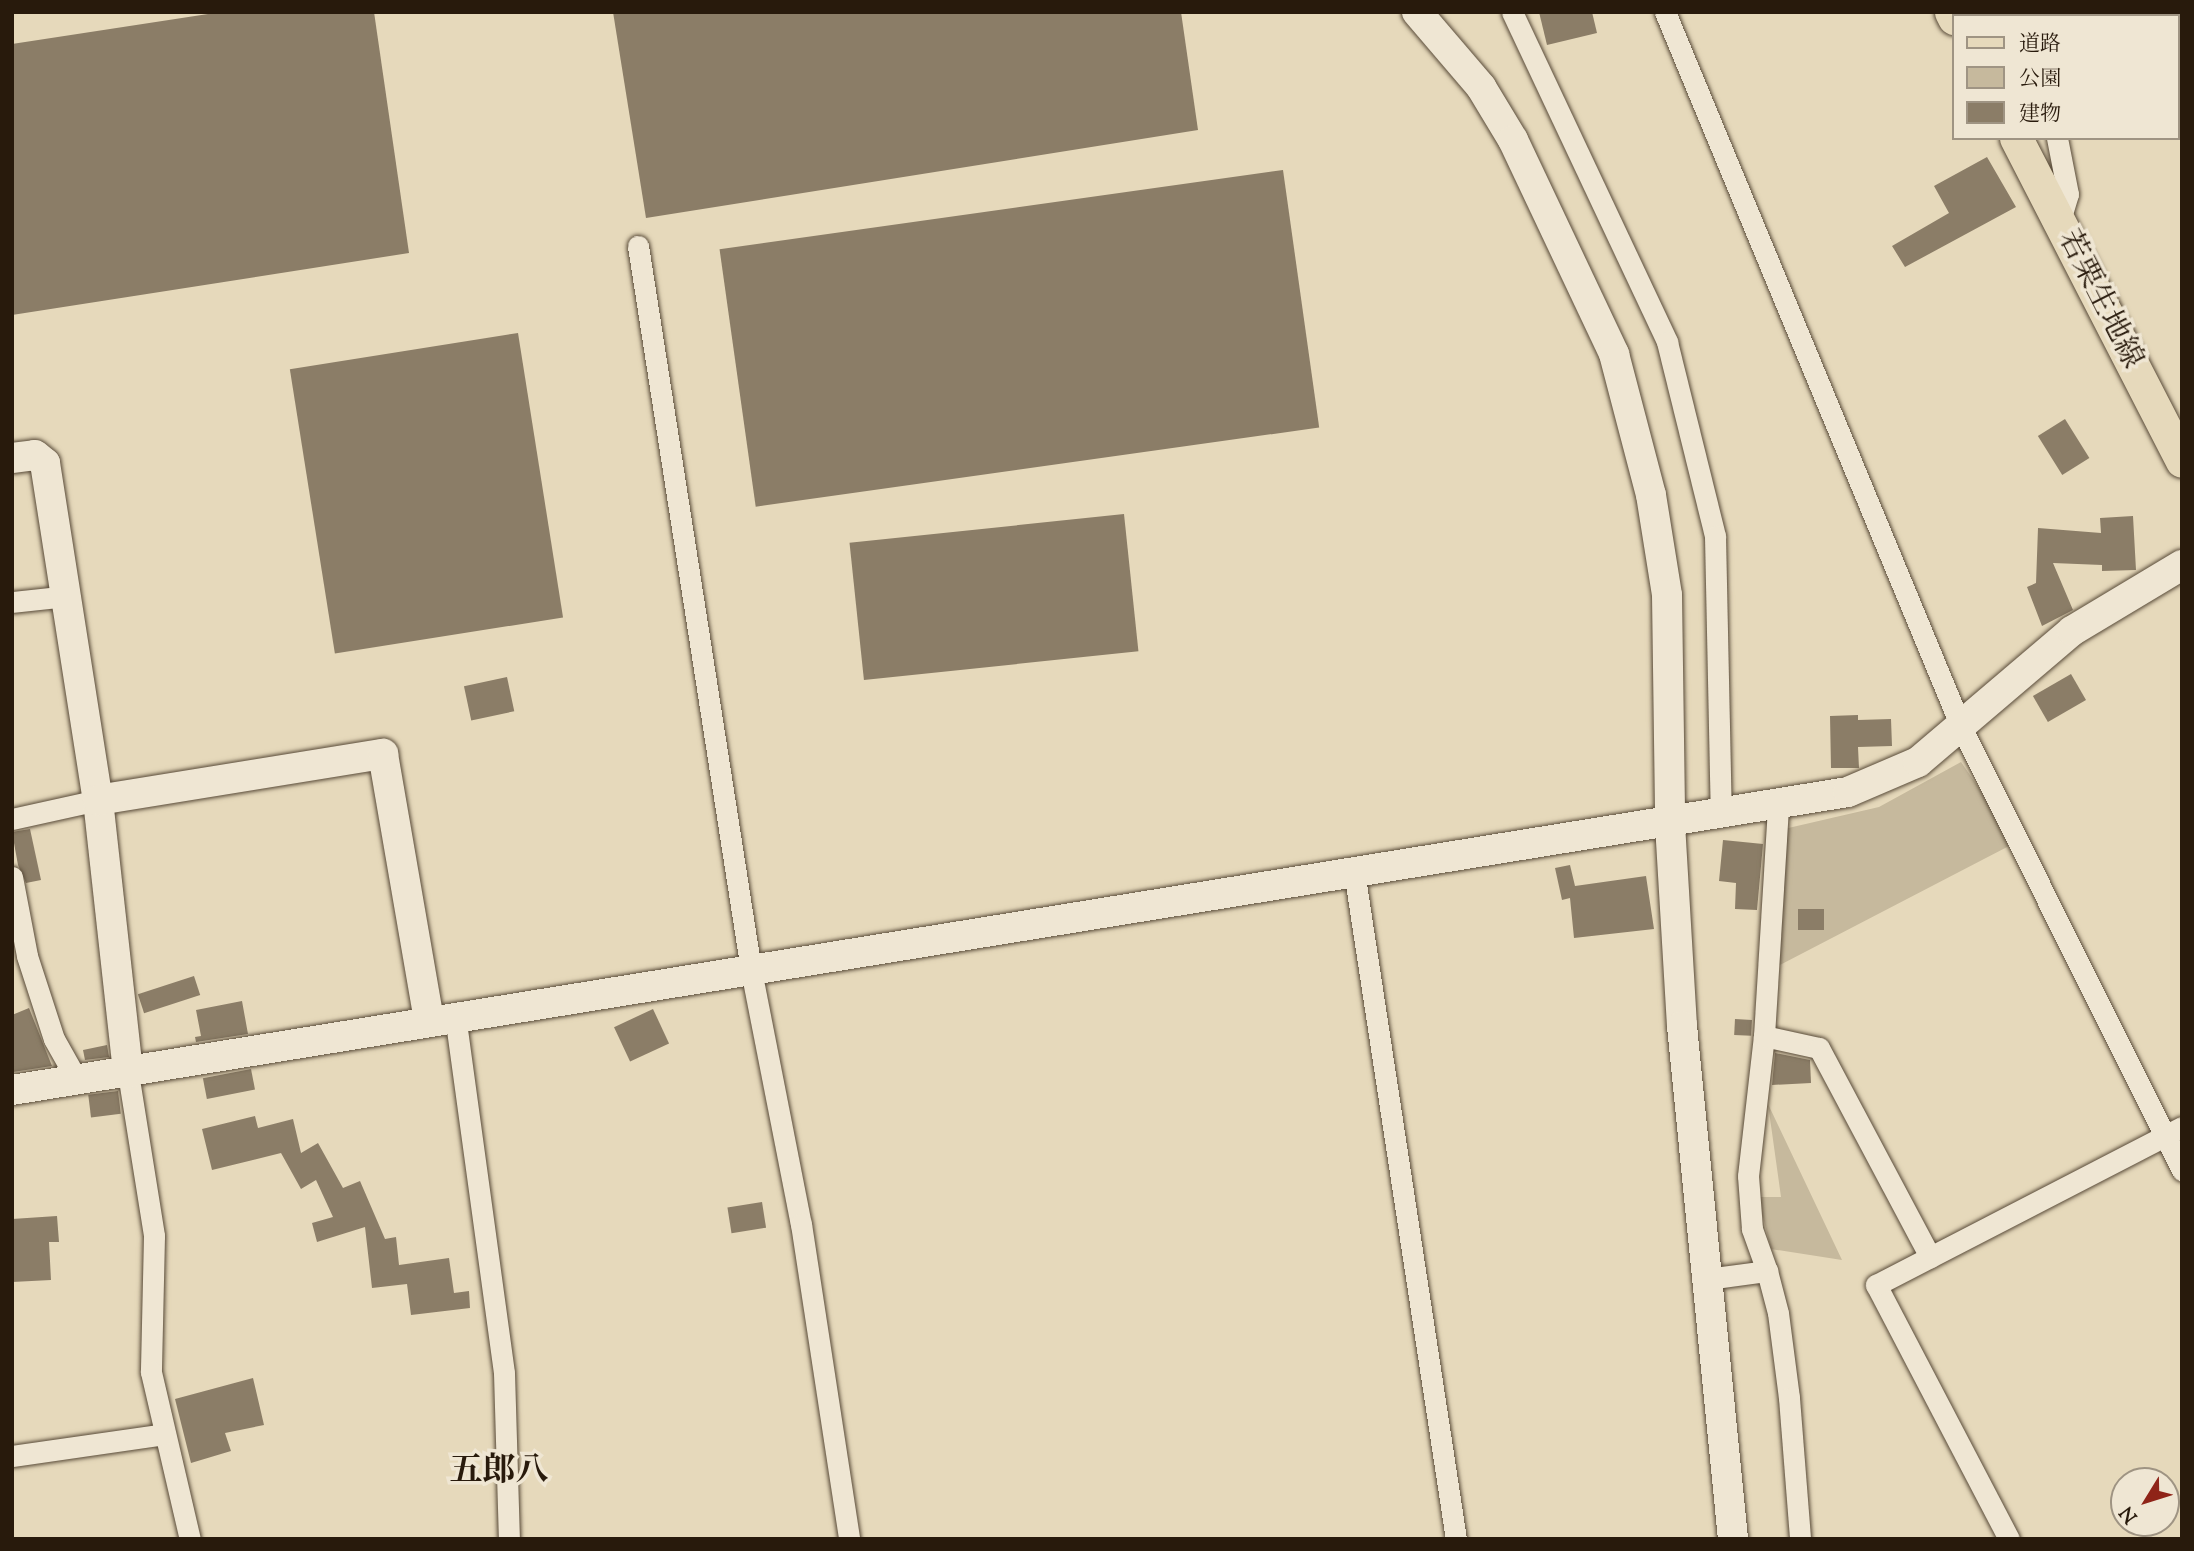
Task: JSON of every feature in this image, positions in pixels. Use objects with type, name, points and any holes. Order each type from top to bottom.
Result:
[{"type":"main road","name":"若栗生地線","points":[[2017,140],[2182,461]]},
{"type":"street","points":[[1417,12],[1481,87],[1513,140],[1614,354],[1651,495],[1667,595],[1670,824],[1682,1027],[1733,1539]]},
{"type":"street","points":[[1512,12],[1670,354],[1715,536],[1721,815]]},
{"type":"street","points":[[1665,12],[1962,729],[2173,1131],[2182,1170]]},
{"type":"street","points":[[2057,140],[2068,194],[2059,223]]},
{"type":"street","points":[[638,246],[751,970],[801,1224],[849,1539]]},
{"type":"street","points":[[12,458],[35,455],[45,463],[68,596],[98,800],[128,1073],[150,1191],[154,1237],[151,1372],[191,1539]]},
{"type":"street","points":[[12,1090],[1354,871],[1670,824],[1848,792],[1918,762],[1962,729],[2072,631],[2182,565]]},
{"type":"street","points":[[12,603],[68,596]]},
{"type":"street","points":[[12,819],[98,800],[383,754],[442,1018],[504,1373],[509,1539]]},
{"type":"street","points":[[1778,805],[1764,1037],[1748,1176],[1752,1229],[1778,1313],[1789,1398],[1800,1539]]},
{"type":"street","points":[[1354,871],[1456,1539]]},
{"type":"street","points":[[12,877],[27,956],[54,1039],[77,1080]]},
{"type":"street","points":[[1764,1037],[1819,1048],[1930,1257]]},
{"type":"street","points":[[2009,1539],[1876,1285],[2173,1131]]},
{"type":"street","points":[[1707,1279],[1767,1271]]},
{"type":"street","points":[[12,1456],[164,1434]]},
{"type":"green space","points":[[1961,762],[1985,797],[2009,846],[1778,966],[1784,829],[1879,807]]},
{"type":"green space","points":[[1768,1104],[1842,1260],[1771,1249],[1758,1197],[1781,1197]]},
{"type":"building","points":[[221,12],[374,12],[409,253],[12,315],[12,44]]},
{"type":"building","points":[[613,12],[1181,12],[1198,130],[646,218]]},
{"type":"building","points":[[1539,12],[1592,12],[1597,33],[1547,45]]},
{"type":"building","points":[[1987,157],[2016,207],[1905,267],[1892,246],[1949,213],[1934,186]]},
{"type":"building","points":[[1283,170],[1319,427],[756,507],[720,249]]},
{"type":"building","points":[[518,333],[563,617],[335,654],[290,369]]},
{"type":"building","points":[[2065,419],[2089,458],[2062,475],[2038,436]]},
{"type":"building","points":[[1124,514],[1138,651],[864,680],[850,543]]},
{"type":"building","points":[[2133,516],[2136,570],[2102,571],[2102,565],[2053,563],[2073,610],[2042,626],[2027,587],[2036,583],[2038,528],[2101,533],[2100,518]]},
{"type":"building","points":[[2071,674],[2086,700],[2048,722],[2033,696]]},
{"type":"building","points":[[507,677],[514,711],[471,720],[464,686]]},
{"type":"building","points":[[1858,715],[1858,720],[1891,719],[1892,746],[1858,747],[1859,768],[1831,768],[1830,716]]},
{"type":"building","points":[[30,829],[41,880],[26,883],[18,865],[12,832]]},
{"type":"building","points":[[1723,840],[1763,844],[1757,910],[1735,909],[1736,883],[1719,881]]},
{"type":"building","points":[[1570,865],[1575,886],[1646,876],[1654,929],[1574,938],[1570,898],[1562,900],[1555,868]]},
{"type":"building","points":[[1798,909],[1824,909],[1824,930],[1798,930]]},
{"type":"building","points":[[194,976],[200,995],[144,1013],[138,994]]},
{"type":"building","points":[[242,1001],[248,1034],[196,1042],[195,1037],[201,1036],[196,1010]]},
{"type":"building","points":[[29,1008],[52,1066],[13,1072],[12,1015]]},
{"type":"building","points":[[653,1009],[669,1043],[630,1062],[614,1027]]},
{"type":"building","points":[[1735,1019],[1752,1020],[1751,1036],[1734,1035]]},
{"type":"building","points":[[107,1045],[109,1057],[85,1060],[83,1050]]},
{"type":"building","points":[[1775,1053],[1810,1060],[1811,1083],[1772,1085]]},
{"type":"building","points":[[251,1069],[255,1090],[207,1099],[203,1078]]},
{"type":"building","points":[[118,1091],[121,1114],[91,1117],[88,1095]]},
{"type":"building","points":[[255,1116],[258,1128],[293,1119],[301,1153],[318,1143],[343,1188],[360,1181],[385,1239],[396,1237],[399,1265],[449,1258],[454,1293],[469,1291],[470,1308],[411,1315],[407,1284],[372,1288],[365,1227],[317,1242],[312,1223],[333,1217],[316,1180],[301,1189],[281,1153],[212,1170],[202,1129]]},
{"type":"building","points":[[762,1202],[766,1228],[731,1233],[727,1207]]},
{"type":"building","points":[[57,1216],[59,1242],[49,1242],[51,1280],[12,1282],[12,1219]]},
{"type":"building","points":[[253,1378],[264,1425],[225,1433],[231,1451],[191,1463],[175,1399]]},
{"type":"district","name":"五郎八","points":[[499,1473]]}]
